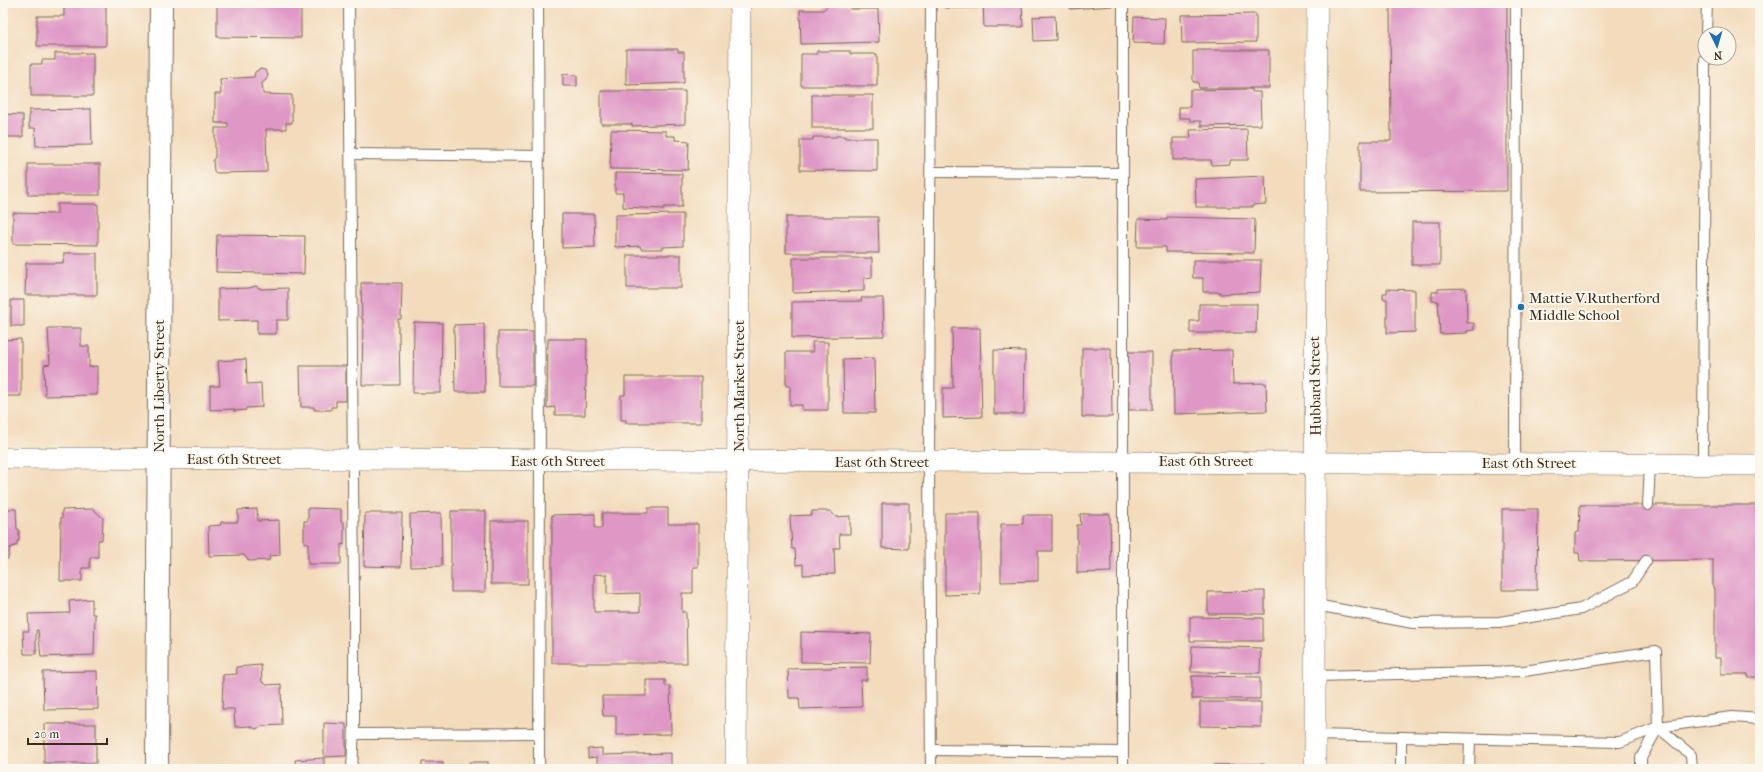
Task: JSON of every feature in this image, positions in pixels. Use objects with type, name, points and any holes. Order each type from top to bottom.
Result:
[{"type":"street","name":"North Liberty Street","points":[[157,769],[161,3]]},
{"type":"street","name":"North Market Street","points":[[736,769],[740,3]]},
{"type":"street","name":"Hubbard Street","points":[[1315,769],[1317,3]]},
{"type":"street","name":"East 6th Street","points":[[3,458],[738,462],[1316,461],[1760,465]]},
{"type":"lane","points":[[349,3],[353,460],[354,734],[352,769]]},
{"type":"lane","points":[[538,3],[540,461],[539,769]]},
{"type":"lane","points":[[931,769],[929,462],[932,3]]},
{"type":"lane","points":[[1123,3],[1123,769]]},
{"type":"lane","points":[[1514,463],[1516,3]]},
{"type":"lane","points":[[1706,26],[1707,3]]},
{"type":"lane","points":[[1703,465],[1705,66]]},
{"type":"lane","points":[[351,154],[539,156]]},
{"type":"lane","points":[[931,172],[1123,173]]},
{"type":"lane","points":[[1648,505],[1650,464]]},
{"type":"lane","points":[[1316,605],[1412,623],[1499,622],[1581,609],[1632,582],[1646,560]]},
{"type":"lane","points":[[1316,676],[1524,671],[1656,651],[1658,727],[1641,758],[1641,769]]},
{"type":"lane","points":[[1315,735],[1620,742],[1658,727],[1732,717],[1760,719]]},
{"type":"lane","points":[[1658,727],[1691,755],[1692,769]]},
{"type":"lane","points":[[354,734],[539,733]]},
{"type":"lane","points":[[1401,737],[1401,769]]},
{"type":"lane","points":[[1469,769],[1470,738]]},
{"type":"lane","points":[[931,750],[1123,752]]},
{"type":"building","points":[[64,3],[106,3],[106,46],[37,46],[37,16],[64,16]]},
{"type":"building","points":[[217,3],[301,4],[301,38],[217,37]]},
{"type":"building","points":[[392,3],[426,3],[426,4],[392,5]]},
{"type":"building","points":[[945,3],[978,3],[978,8],[945,8]]},
{"type":"building","points":[[983,3],[1022,3],[1023,27],[984,27]]},
{"type":"building","points":[[1070,3],[1112,3],[1113,6],[1070,9]]},
{"type":"building","points":[[1390,3],[1507,3],[1507,191],[1360,192],[1360,141],[1391,141]]},
{"type":"building","points":[[829,5],[850,5],[850,9],[878,9],[879,42],[801,44],[800,10],[823,10]]},
{"type":"building","points":[[1256,14],[1256,42],[1182,43],[1181,15]]},
{"type":"building","points":[[1055,16],[1056,40],[1034,41],[1033,17]]},
{"type":"building","points":[[1134,17],[1165,18],[1164,44],[1133,43]]},
{"type":"building","points":[[626,49],[678,49],[678,52],[684,52],[684,83],[626,85]]},
{"type":"building","points":[[1197,50],[1269,50],[1269,88],[1199,88],[1198,82],[1193,82],[1193,51],[1198,51]]},
{"type":"building","points":[[817,51],[850,51],[850,54],[877,54],[877,86],[801,86],[801,54],[817,54]]},
{"type":"building","points":[[55,53],[93,53],[93,96],[31,96],[31,64],[42,64],[42,60],[55,60]]},
{"type":"building","points":[[260,69],[265,70],[268,75],[266,80],[262,83],[263,94],[292,95],[292,123],[286,123],[286,129],[266,129],[267,172],[216,173],[214,171],[213,160],[215,157],[215,128],[228,128],[228,123],[215,123],[215,94],[221,94],[220,79],[254,77],[255,72]]},
{"type":"building","points":[[563,74],[577,75],[577,86],[563,86]]},
{"type":"building","points":[[1252,89],[1252,92],[1260,92],[1261,125],[1201,126],[1201,121],[1190,121],[1190,118],[1179,118],[1179,107],[1190,107],[1190,90]]},
{"type":"building","points":[[601,91],[685,91],[685,124],[632,126],[632,124],[601,124]]},
{"type":"building","points":[[812,95],[873,95],[873,128],[812,128]]},
{"type":"building","points":[[91,109],[92,145],[36,146],[35,128],[29,128],[29,110]]},
{"type":"building","points":[[3,114],[23,115],[23,137],[3,137]]},
{"type":"building","points":[[1247,129],[1248,160],[1230,160],[1230,164],[1212,165],[1211,160],[1173,160],[1173,138],[1191,138],[1190,130]]},
{"type":"building","points":[[611,130],[666,131],[666,136],[675,136],[675,140],[689,141],[688,170],[610,169]]},
{"type":"building","points":[[845,136],[845,138],[877,138],[877,171],[800,170],[800,140],[813,140],[813,137]]},
{"type":"building","points":[[28,164],[100,164],[100,195],[28,195]]},
{"type":"building","points":[[615,173],[682,174],[682,207],[664,207],[664,209],[623,207],[623,193],[615,193]]},
{"type":"building","points":[[1265,176],[1266,204],[1253,205],[1253,207],[1196,207],[1195,179]]},
{"type":"building","points":[[57,204],[98,204],[98,245],[13,244],[13,213],[57,214]]},
{"type":"building","points":[[562,214],[594,214],[595,247],[562,248]]},
{"type":"building","points":[[683,214],[683,246],[663,247],[663,249],[641,249],[640,246],[615,247],[615,215]]},
{"type":"building","points":[[786,217],[878,217],[879,253],[786,253]]},
{"type":"building","points":[[1167,217],[1255,219],[1254,253],[1166,252],[1166,247],[1137,247],[1138,219],[1167,220]]},
{"type":"building","points":[[1412,222],[1440,222],[1440,265],[1412,265]]},
{"type":"building","points":[[217,235],[305,236],[304,274],[216,272]]},
{"type":"building","points":[[64,253],[97,253],[97,295],[25,295],[26,263],[63,263]]},
{"type":"building","points":[[627,255],[681,255],[681,288],[627,288]]},
{"type":"building","points":[[793,258],[872,258],[872,277],[864,278],[864,291],[793,293]]},
{"type":"building","points":[[1193,260],[1261,260],[1260,292],[1220,294],[1220,292],[1203,292],[1203,278],[1193,278]]},
{"type":"building","points":[[361,283],[402,283],[401,319],[398,319],[400,385],[362,385],[363,319]]},
{"type":"building","points":[[256,286],[261,289],[288,288],[288,320],[276,320],[276,334],[257,334],[257,320],[218,321],[218,289],[249,288]]},
{"type":"building","points":[[1466,288],[1467,323],[1474,323],[1474,330],[1467,331],[1467,333],[1440,334],[1438,301],[1432,301],[1432,292],[1438,292],[1438,289]]},
{"type":"building","points":[[1387,289],[1415,290],[1415,332],[1387,333],[1387,299],[1383,299],[1383,293],[1387,293]]},
{"type":"building","points":[[861,298],[883,298],[884,336],[792,338],[792,302],[862,301]]},
{"type":"building","points":[[11,300],[24,300],[24,326],[11,326]]},
{"type":"building","points":[[1199,304],[1257,304],[1256,333],[1190,333],[1190,321],[1199,321]]},
{"type":"building","points":[[414,322],[442,323],[441,393],[413,393]]},
{"type":"building","points":[[484,324],[485,392],[455,392],[454,325]]},
{"type":"building","points":[[48,328],[81,328],[81,346],[89,346],[89,367],[97,366],[97,395],[45,396],[44,365],[50,364]]},
{"type":"building","points":[[952,328],[980,328],[982,417],[943,418],[943,388],[953,388]]},
{"type":"building","points":[[498,332],[533,332],[533,386],[498,386]]},
{"type":"building","points":[[21,339],[21,396],[3,396],[3,340]]},
{"type":"building","points":[[548,339],[587,339],[585,415],[555,415],[555,407],[547,408]]},
{"type":"building","points":[[812,342],[828,342],[828,410],[802,410],[802,405],[790,405],[790,386],[786,386],[786,352],[813,352]]},
{"type":"building","points":[[1082,348],[1111,348],[1112,417],[1082,417]]},
{"type":"building","points":[[994,350],[1025,351],[1024,414],[994,414]]},
{"type":"building","points":[[1232,350],[1233,384],[1266,383],[1267,411],[1174,414],[1173,351]]},
{"type":"building","points":[[1128,352],[1152,352],[1152,410],[1129,410]]},
{"type":"building","points":[[874,358],[875,413],[844,413],[843,359]]},
{"type":"building","points":[[246,359],[247,384],[261,383],[262,407],[246,408],[246,410],[234,411],[234,409],[210,410],[210,386],[220,386],[218,361]]},
{"type":"building","points":[[300,366],[346,366],[346,401],[336,401],[336,407],[331,407],[331,410],[314,410],[314,407],[301,407]]},
{"type":"building","points":[[625,377],[701,377],[701,423],[626,423],[626,420],[621,420],[621,395],[625,395]]},
{"type":"building","points":[[882,503],[909,503],[909,549],[882,548]]},
{"type":"building","points":[[1580,505],[1760,505],[1760,677],[1748,677],[1748,674],[1721,674],[1721,658],[1715,658],[1715,588],[1713,588],[1713,560],[1580,561],[1579,553],[1575,553],[1575,533],[1579,532]]},
{"type":"building","points":[[308,508],[341,509],[341,522],[344,522],[344,545],[341,544],[341,564],[308,564],[308,543],[304,542],[304,521],[308,521]]},
{"type":"building","points":[[648,508],[668,508],[668,524],[698,524],[698,567],[693,567],[693,593],[682,593],[682,612],[686,612],[687,663],[552,663],[552,515],[595,514],[595,528],[602,528],[602,513],[648,513]],"holes":[[[594,574],[607,575],[607,594],[640,593],[640,612],[594,612]]]},
{"type":"building","points":[[3,509],[16,509],[17,529],[19,529],[19,541],[17,541],[17,545],[10,548],[8,559],[3,559]]},
{"type":"building","points":[[93,509],[103,518],[102,540],[98,540],[98,557],[90,557],[90,568],[82,568],[82,581],[60,581],[62,510]]},
{"type":"building","points":[[257,509],[258,521],[279,520],[280,555],[269,556],[270,560],[249,561],[244,555],[209,556],[208,526],[221,525],[221,522],[238,522],[238,510]]},
{"type":"building","points":[[1502,509],[1538,509],[1537,590],[1502,590]]},
{"type":"building","points":[[451,511],[486,511],[485,592],[451,592]]},
{"type":"building","points":[[812,511],[831,511],[835,517],[850,516],[850,534],[839,534],[840,548],[834,548],[835,574],[803,575],[803,564],[796,565],[795,549],[792,549],[790,516],[812,515]]},
{"type":"building","points":[[365,513],[402,513],[401,567],[364,566]]},
{"type":"building","points":[[441,513],[442,566],[411,567],[410,514]]},
{"type":"building","points":[[945,513],[980,513],[980,594],[945,595]]},
{"type":"building","points":[[1080,514],[1110,514],[1111,572],[1077,573],[1077,525],[1081,525]]},
{"type":"building","points":[[1023,515],[1052,515],[1052,551],[1038,551],[1038,581],[1001,582],[1001,524],[1023,524]]},
{"type":"building","points":[[491,521],[528,521],[528,584],[491,584]]},
{"type":"building","points":[[1265,591],[1265,614],[1208,614],[1208,592]]},
{"type":"building","points":[[92,599],[92,614],[95,614],[94,655],[41,657],[38,630],[36,630],[36,654],[24,654],[23,631],[29,631],[28,614],[70,613],[69,601]]},
{"type":"building","points":[[1190,617],[1263,618],[1263,641],[1190,641]]},
{"type":"building","points":[[801,632],[871,634],[870,663],[801,662]]},
{"type":"building","points":[[1192,646],[1261,648],[1260,673],[1191,672]]},
{"type":"building","points":[[261,665],[262,682],[267,685],[281,684],[282,725],[262,726],[256,729],[249,726],[235,727],[234,709],[222,709],[223,675],[237,674],[236,667]]},
{"type":"building","points":[[867,667],[867,680],[861,680],[862,707],[800,709],[799,698],[789,698],[788,669]]},
{"type":"building","points":[[97,671],[98,709],[44,710],[43,672]]},
{"type":"building","points":[[1192,676],[1260,677],[1260,699],[1192,699]]},
{"type":"building","points":[[646,680],[665,680],[665,686],[670,686],[671,734],[616,735],[616,716],[603,716],[602,696],[646,696]]},
{"type":"building","points":[[1200,702],[1261,702],[1261,727],[1200,726]]},
{"type":"building","points":[[324,723],[346,724],[346,756],[324,757]]},
{"type":"building","points":[[44,724],[96,724],[96,763],[44,763]]},
{"type":"building","points":[[602,748],[602,755],[671,753],[671,769],[597,769],[597,757],[588,758],[588,749]]},
{"type":"building","points":[[324,758],[324,769],[296,769],[295,760]]},
{"type":"building","points":[[422,762],[443,762],[443,769],[422,769]]},
{"type":"building","points":[[470,762],[488,762],[488,769],[470,769]]},
{"type":"building","points":[[1264,764],[1265,769],[1214,769],[1214,765]]},
{"type":"building","points":[[368,766],[406,767],[406,769],[368,769]]},
{"type":"place","name":"Mattie V.Rutherford Middle School","points":[[1521,307]]}]
